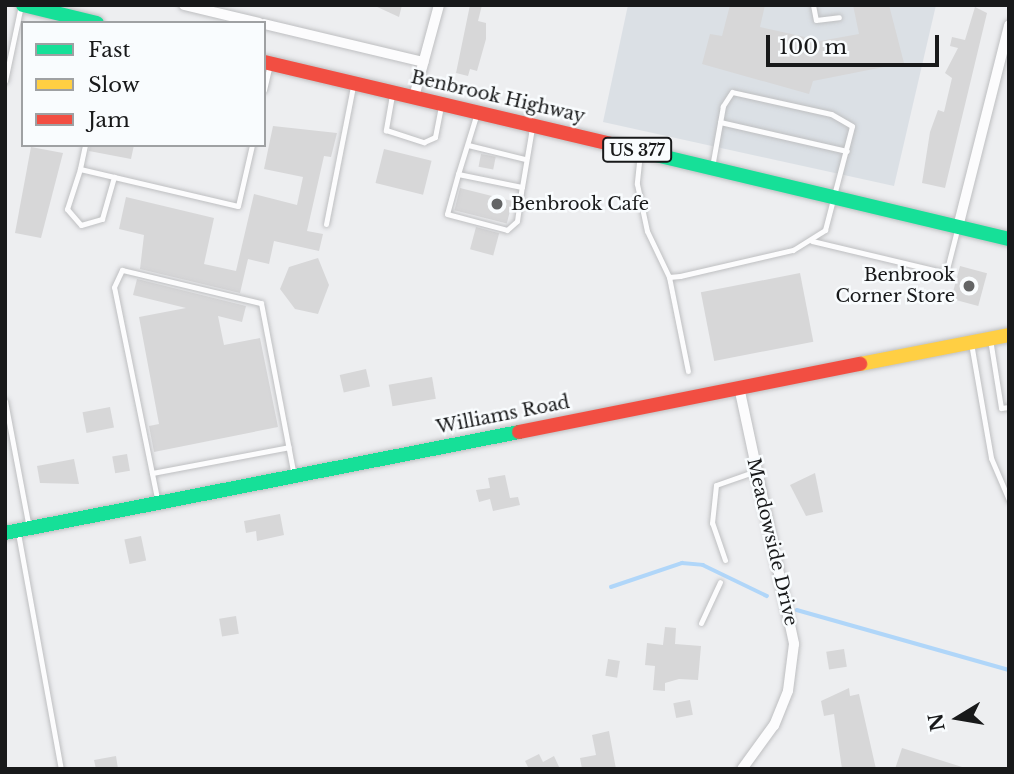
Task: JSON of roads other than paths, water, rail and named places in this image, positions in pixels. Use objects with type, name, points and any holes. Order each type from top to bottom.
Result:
[{"type":"street","points":[[22,5],[89,21]]},
{"type":"street","points":[[184,5],[251,21]]},
{"type":"street","points":[[414,97],[439,5]]},
{"type":"street","points":[[266,24],[424,62]]},
{"type":"street","points":[[958,227],[1009,25]]},
{"type":"street","name":"Benbrook Highway","points":[[267,63],[838,195],[1009,239]]},
{"type":"street","name":"Williams Road","points":[[17,530],[1009,335]]},
{"type":"street","name":"Meadowside Drive","points":[[739,387],[794,644],[788,691],[750,767]]},
{"type":"lane","points":[[5,81],[22,5]]},
{"type":"lane","points":[[813,5],[816,20],[839,17]]},
{"type":"lane","points":[[326,224],[353,83]]},
{"type":"lane","points":[[393,92],[386,130],[424,142],[435,137],[442,104]]},
{"type":"lane","points":[[669,277],[812,240],[825,230],[838,195],[847,151],[849,121],[789,103],[732,92],[720,121],[712,167]]},
{"type":"lane","points":[[477,112],[447,214],[507,230],[516,221],[533,125]]},
{"type":"lane","points":[[720,121],[847,151]]},
{"type":"lane","points":[[468,145],[525,159]]},
{"type":"lane","points":[[85,147],[67,209],[81,225],[102,219],[114,177]]},
{"type":"lane","points":[[80,169],[238,206],[252,147]]},
{"type":"lane","points":[[641,151],[637,184],[647,231],[669,277],[688,371]]},
{"type":"lane","points":[[458,174],[522,187]]},
{"type":"lane","points":[[812,240],[946,273],[958,227]]},
{"type":"lane","points":[[158,503],[114,287],[122,270],[261,303],[294,476]]},
{"type":"lane","points":[[990,339],[1001,408],[1009,407]]},
{"type":"lane","points":[[971,343],[991,458],[1009,500]]},
{"type":"lane","points":[[5,401],[17,530],[61,769]]},
{"type":"lane","points":[[152,473],[289,447]]},
{"type":"lane","points":[[725,560],[712,523],[716,485],[756,471]]},
{"type":"lane","points":[[701,623],[720,582]]},
{"type":"waterway","points":[[611,587],[682,563],[703,565],[767,596]]},
{"type":"waterway","points":[[797,610],[1009,670]]},
{"type":"place","name":"Benbrook Cafe","points":[[497,204]]},
{"type":"place","name":"Benbrook Corner Store","points":[[969,286]]}]
